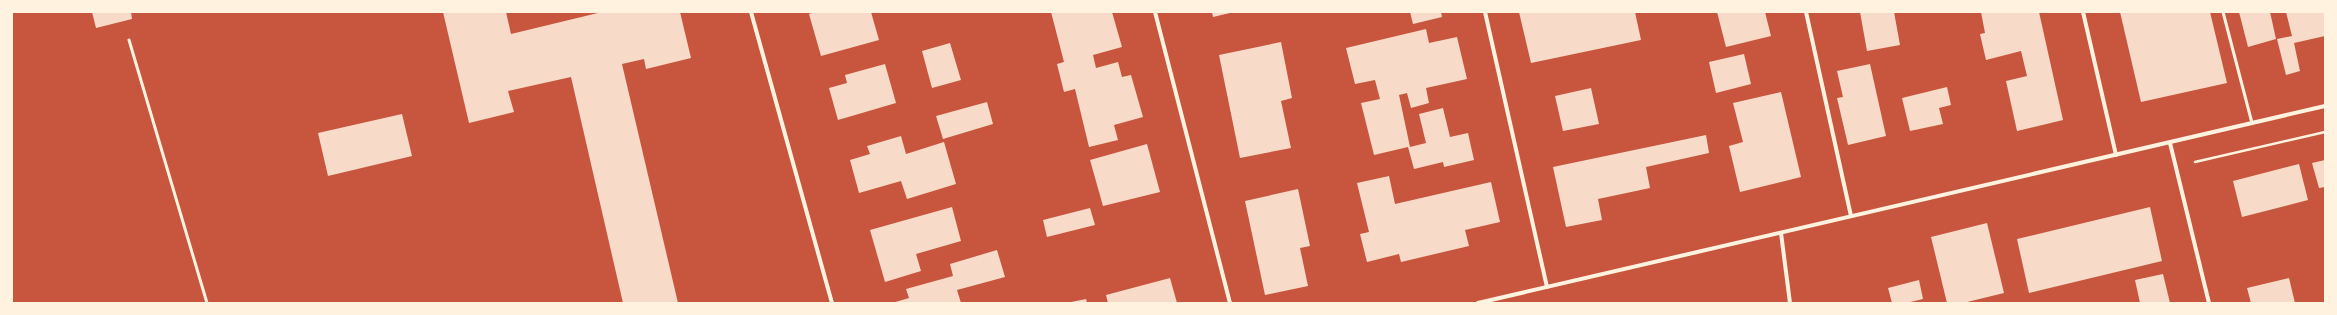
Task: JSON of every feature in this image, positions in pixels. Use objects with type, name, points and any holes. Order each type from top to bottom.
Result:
[{"type":"street","points":[[751,12],[832,303]]},
{"type":"street","points":[[1156,12],[1230,303]]},
{"type":"street","points":[[1485,12],[1547,287]]},
{"type":"street","points":[[1806,12],[1851,216]]},
{"type":"street","points":[[2083,12],[2116,155]]},
{"type":"street","points":[[1478,303],[2325,106]]},
{"type":"street","points":[[2170,143],[2209,303]]},
{"type":"street","points":[[1782,233],[1790,303]]},
{"type":"lane","points":[[2223,12],[2252,123]]},
{"type":"lane","points":[[129,40],[207,303]]},
{"type":"path","points":[[2177,167],[2325,132]]},
{"type":"building","points":[[92,12],[131,12],[132,19],[96,28]]},
{"type":"building","points":[[443,12],[506,12],[511,34],[602,12],[680,12],[691,58],[646,69],[644,59],[622,64],[678,303],[623,303],[571,77],[508,91],[514,112],[469,123]]},
{"type":"building","points":[[815,12],[871,12],[879,40],[821,56],[809,14]]},
{"type":"building","points":[[1051,12],[1112,12],[1122,47],[1093,55],[1096,68],[1118,62],[1122,77],[1131,75],[1143,117],[1114,125],[1118,140],[1089,147],[1075,89],[1064,92],[1057,64],[1064,62]]},
{"type":"building","points":[[1212,12],[1230,12],[1230,13],[1213,17]]},
{"type":"building","points":[[1410,12],[1441,12],[1442,17],[1413,24]]},
{"type":"building","points":[[1519,12],[1635,12],[1641,40],[1531,63]]},
{"type":"building","points":[[1717,12],[1765,12],[1771,36],[1726,47]]},
{"type":"building","points":[[1860,12],[1894,12],[1900,45],[1867,51]]},
{"type":"building","points":[[1981,12],[2039,12],[2063,120],[2017,131],[2006,81],[2027,76],[2021,51],[1986,60],[1980,34],[1985,33]]},
{"type":"building","points":[[2120,12],[2210,12],[2227,83],[2141,102]]},
{"type":"building","points":[[2239,12],[2270,12],[2276,39],[2248,47]]},
{"type":"building","points":[[2286,12],[2325,12],[2325,36],[2294,43],[2300,71],[2286,75],[2277,39],[2292,36]]},
{"type":"building","points":[[1426,29],[1429,43],[1457,37],[1467,79],[1426,88],[1429,103],[1411,108],[1407,93],[1399,95],[1410,147],[1426,143],[1419,114],[1443,108],[1450,137],[1468,133],[1474,160],[1444,167],[1443,162],[1414,169],[1408,147],[1374,155],[1361,103],[1380,99],[1375,80],[1355,84],[1346,48]]},
{"type":"building","points":[[1281,42],[1292,98],[1281,101],[1291,148],[1240,158],[1219,55]]},
{"type":"building","points":[[950,43],[961,80],[932,88],[922,51]]},
{"type":"building","points":[[1744,54],[1751,84],[1716,93],[1709,62]]},
{"type":"building","points":[[885,64],[896,103],[838,120],[829,88],[847,83],[845,75]]},
{"type":"building","points":[[1870,64],[1886,136],[1848,145],[1837,98],[1843,97],[1837,71]]},
{"type":"building","points":[[1947,87],[1951,105],[1939,108],[1943,124],[1910,131],[1902,98]]},
{"type":"building","points":[[1591,88],[1599,124],[1563,131],[1555,96]]},
{"type":"building","points":[[1781,92],[1801,177],[1740,192],[1729,146],[1743,142],[1733,103]]},
{"type":"building","points":[[987,102],[993,124],[943,139],[936,116]]},
{"type":"building","points":[[402,114],[412,156],[328,176],[318,133]]},
{"type":"building","points":[[1706,135],[1709,153],[1646,167],[1650,188],[1598,199],[1602,220],[1566,227],[1553,167]]},
{"type":"building","points":[[901,136],[906,154],[944,142],[956,184],[907,199],[901,181],[859,193],[850,160],[870,154],[867,146]]},
{"type":"building","points":[[1147,144],[1160,192],[1103,206],[1090,160]]},
{"type":"building","points":[[2325,160],[2325,187],[2319,188],[2312,163]]},
{"type":"building","points":[[2299,164],[2308,200],[2242,217],[2233,181]]},
{"type":"building","points":[[1389,176],[1395,204],[1491,182],[1500,222],[1465,230],[1469,246],[1401,262],[1399,254],[1367,262],[1360,234],[1369,232],[1357,183]]},
{"type":"building","points":[[1298,189],[1310,246],[1300,248],[1308,286],[1265,295],[1245,201]]},
{"type":"building","points":[[952,207],[961,241],[916,254],[921,271],[885,282],[870,230]]},
{"type":"building","points":[[2150,207],[2162,261],[2029,293],[2017,239]]},
{"type":"building","points":[[1090,208],[1095,225],[1047,237],[1043,220]]},
{"type":"building","points":[[1987,223],[2004,293],[1963,303],[1947,303],[1931,237]]},
{"type":"building","points":[[997,250],[1005,277],[957,290],[961,303],[892,303],[909,298],[906,289],[953,276],[950,264]]},
{"type":"building","points":[[2163,274],[2170,303],[2140,303],[2135,280]]},
{"type":"building","points":[[1170,278],[1177,303],[1108,303],[1106,295]]},
{"type":"building","points":[[2289,278],[2295,303],[2251,303],[2247,288]]},
{"type":"building","points":[[1919,280],[1923,299],[1906,303],[1892,303],[1888,288]]},
{"type":"building","points":[[1086,299],[1087,303],[1071,303],[1071,302]]}]
